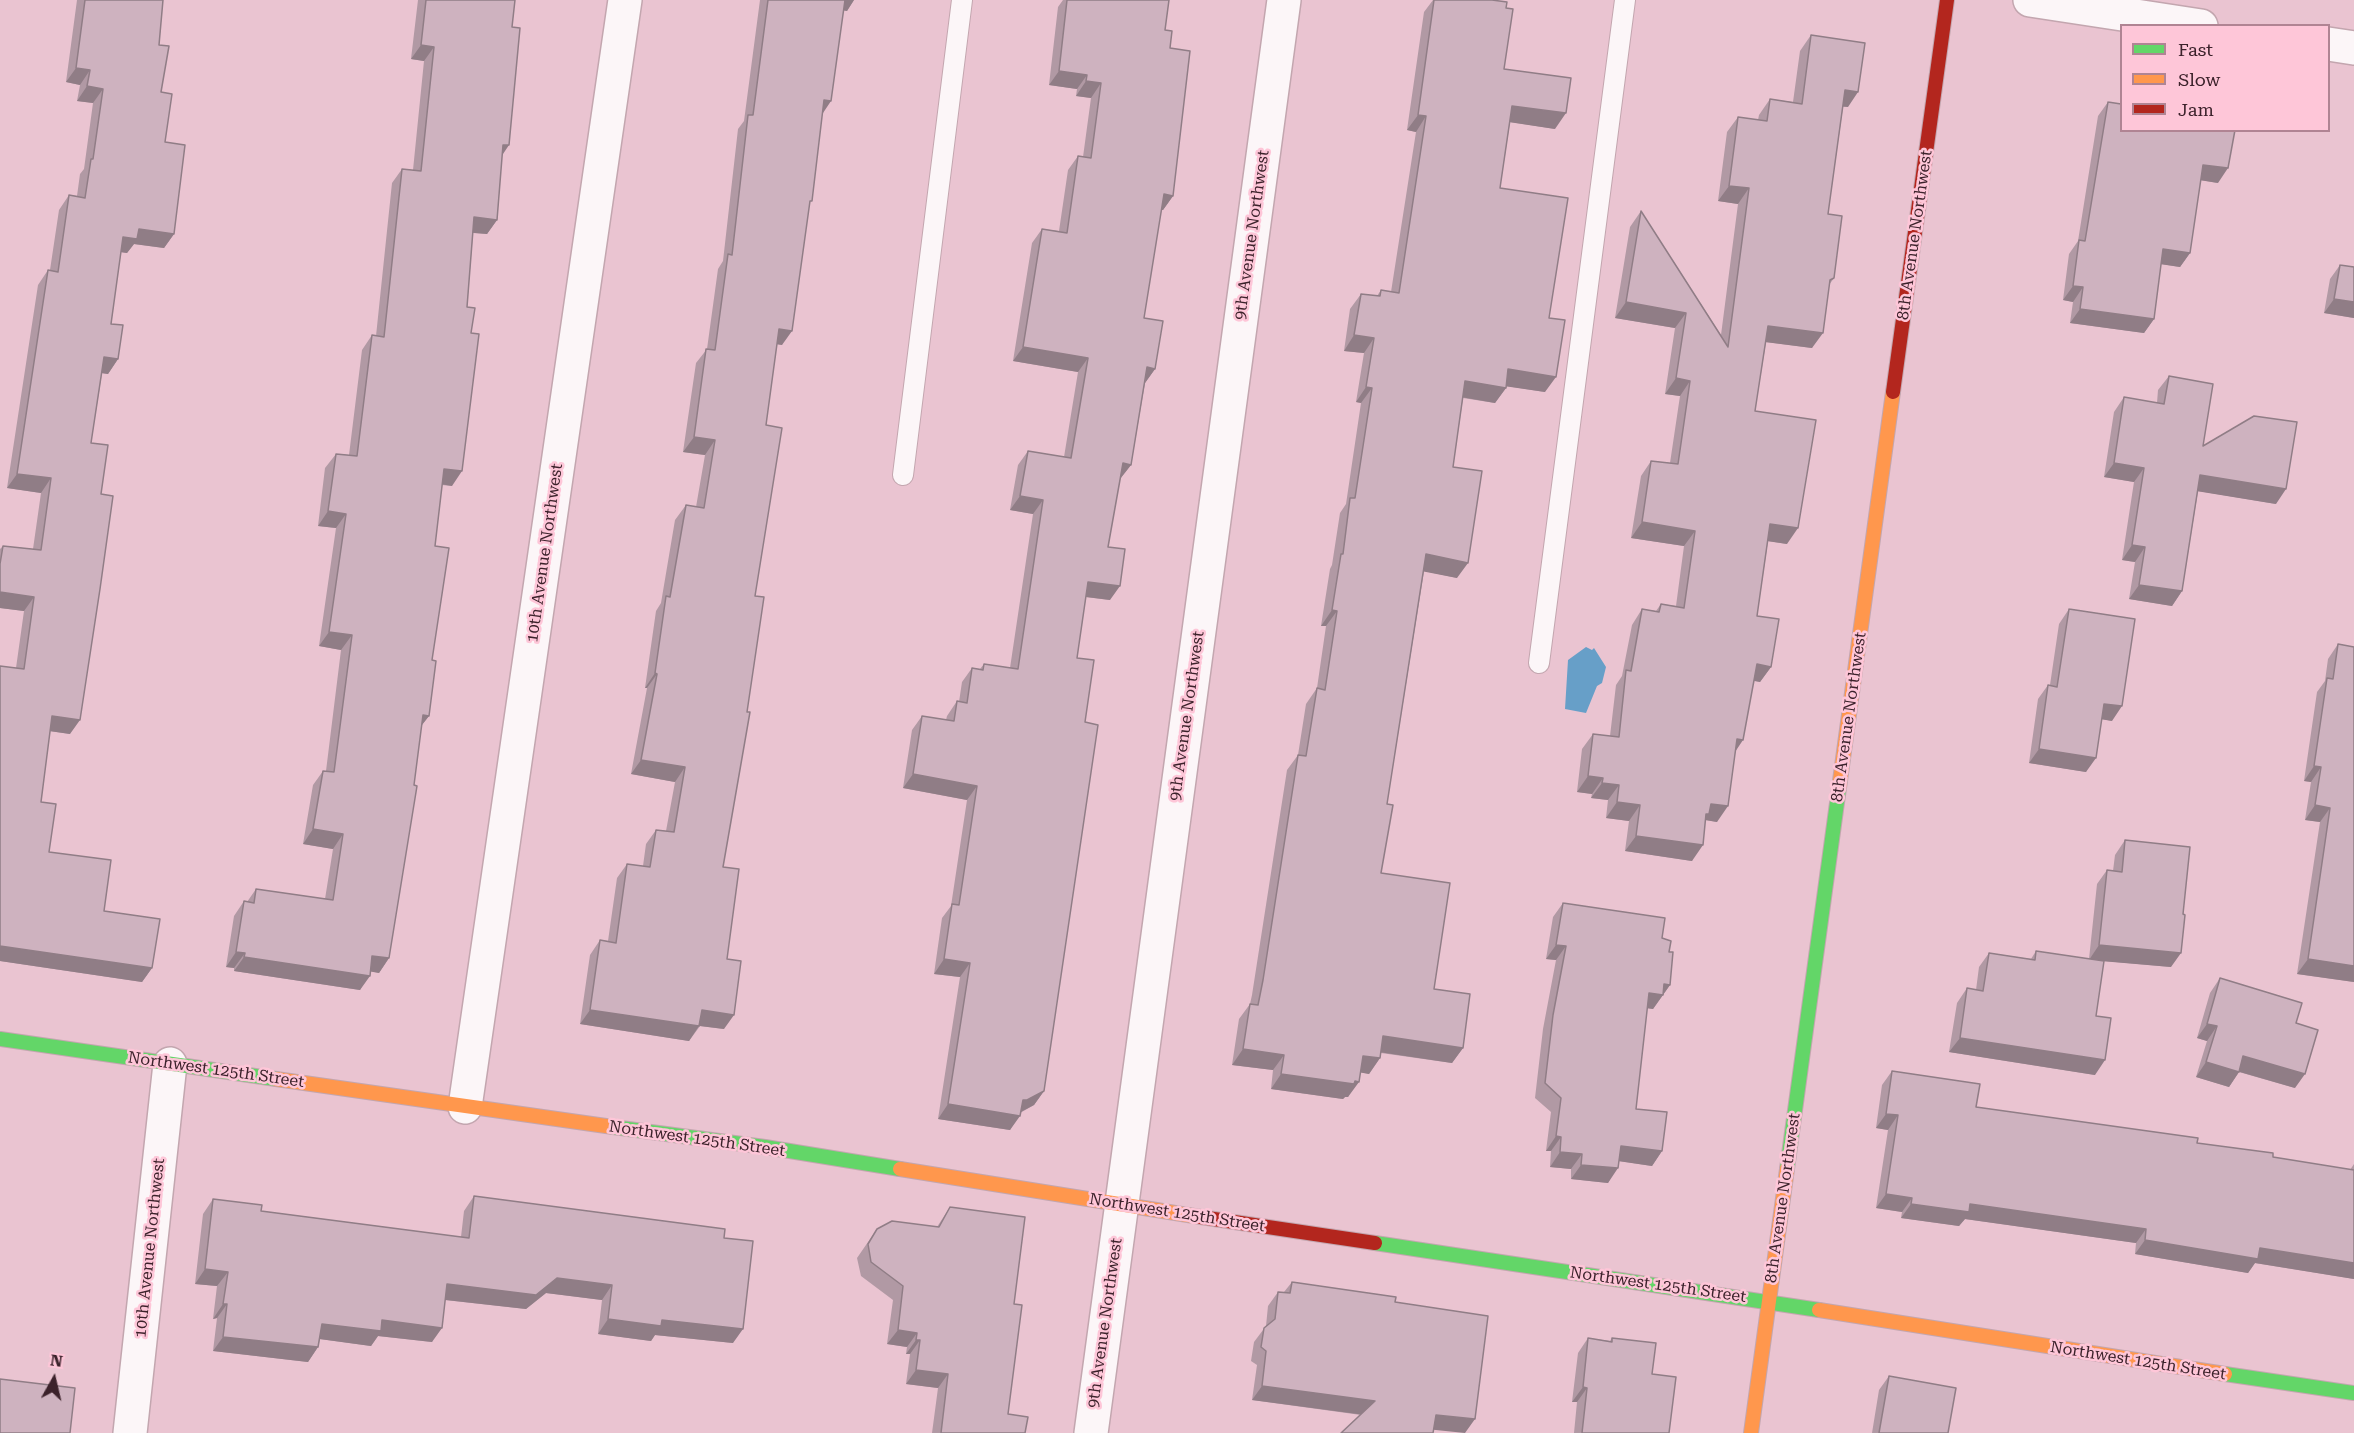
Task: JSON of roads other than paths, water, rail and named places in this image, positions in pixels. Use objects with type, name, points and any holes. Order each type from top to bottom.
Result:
[{"type":"street","name":"10th Avenue Northwest","points":[[465,1107],[625,0]]},
{"type":"street","name":"9th Avenue Northwest","points":[[1091,1433],[1284,0]]},
{"type":"street","name":"8th Avenue Northwest","points":[[1751,1433],[1947,0]]},
{"type":"street","points":[[2030,0],[2188,24]]},
{"type":"street","points":[[2330,45],[2354,48]]},
{"type":"street","name":"Northwest 125th Street","points":[[0,1039],[465,1107],[765,1147],[1121,1205],[1769,1302],[2354,1394]]},
{"type":"street","name":"10th Avenue Northwest","points":[[130,1433],[170,1064]]},
{"type":"lane","points":[[903,475],[962,0]]},
{"type":"lane","points":[[1539,663],[1625,0]]},
{"type":"water","points":[[1586,647],[1592,650],[1594,648],[1606,667],[1602,683],[1597,686],[1586,713],[1565,709],[1568,660]]}]
